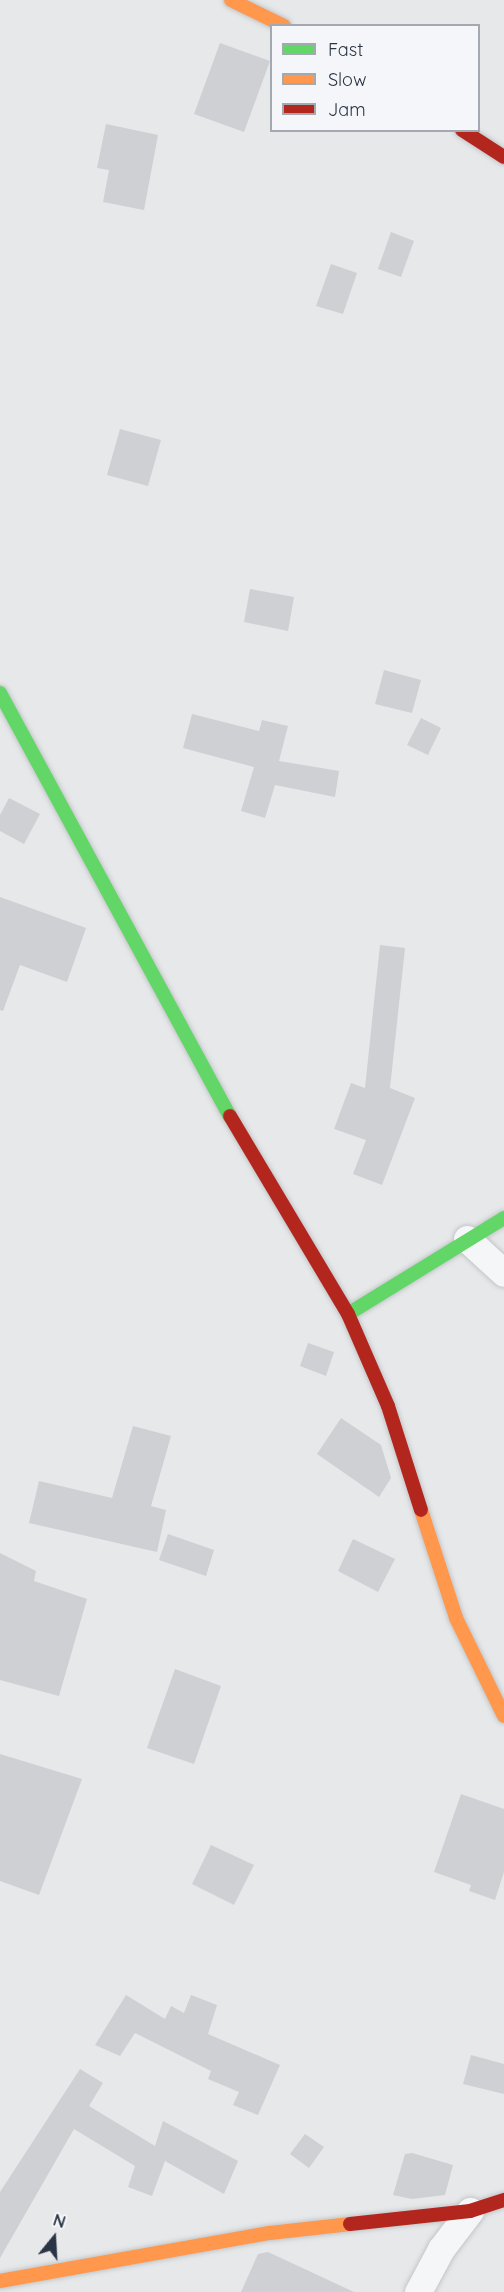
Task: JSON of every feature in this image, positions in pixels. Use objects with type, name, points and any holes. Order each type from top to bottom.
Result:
[{"type":"street","points":[[231,0],[280,24]]},
{"type":"street","points":[[465,132],[504,157]]},
{"type":"street","points":[[0,693],[203,1070],[348,1314],[388,1406],[456,1618],[504,1716]]},
{"type":"street","points":[[348,1314],[504,1218]]},
{"type":"street","points":[[467,1239],[504,1273]]},
{"type":"street","points":[[0,2281],[270,2234],[470,2211],[504,2200]]},
{"type":"street","points":[[418,2292],[441,2249],[470,2211]]},
{"type":"building","points":[[220,43],[270,61],[244,132],[194,114]]},
{"type":"building","points":[[106,124],[158,135],[144,210],[103,202],[109,170],[97,168]]},
{"type":"building","points":[[391,232],[414,241],[401,277],[378,269]]},
{"type":"building","points":[[331,264],[357,273],[343,314],[316,306]]},
{"type":"building","points":[[120,429],[161,440],[148,486],[107,475]]},
{"type":"building","points":[[250,589],[294,597],[288,631],[244,622]]},
{"type":"building","points":[[384,670],[421,680],[412,713],[375,704]]},
{"type":"building","points":[[192,714],[259,731],[262,720],[288,726],[279,761],[339,771],[335,797],[275,785],[265,818],[241,811],[254,767],[183,748]]},
{"type":"building","points":[[421,718],[441,728],[428,755],[407,745]]},
{"type":"building","points":[[9,798],[40,814],[24,844],[0,831],[0,815]]},
{"type":"building","points":[[0,897],[86,928],[67,982],[20,965],[3,1011],[0,1010]]},
{"type":"building","points":[[380,945],[405,948],[390,1088],[415,1098],[382,1185],[353,1174],[366,1140],[334,1129],[351,1083],[365,1088]]},
{"type":"building","points":[[308,1343],[334,1352],[326,1376],[300,1366]]},
{"type":"building","points":[[341,1418],[381,1445],[391,1478],[379,1497],[317,1454]]},
{"type":"building","points":[[133,1426],[171,1436],[151,1506],[166,1510],[157,1552],[29,1523],[39,1481],[112,1498]]},
{"type":"building","points":[[168,1534],[214,1550],[206,1576],[159,1560]]},
{"type":"building","points":[[353,1539],[395,1559],[378,1592],[338,1571]]},
{"type":"building","points":[[0,1553],[36,1571],[34,1581],[87,1599],[59,1696],[0,1680]]},
{"type":"building","points":[[175,1669],[221,1686],[194,1764],[147,1748]]},
{"type":"building","points":[[0,1754],[82,1779],[39,1895],[0,1881]]},
{"type":"building","points":[[461,1794],[504,1809],[504,1872],[495,1900],[469,1891],[471,1885],[434,1872]]},
{"type":"building","points":[[211,1845],[254,1865],[234,1905],[192,1884]]},
{"type":"building","points":[[126,1995],[165,2019],[171,2006],[184,2013],[191,1995],[217,2005],[208,2034],[280,2065],[258,2115],[233,2105],[239,2092],[208,2079],[211,2071],[135,2033],[120,2056],[95,2045]]},
{"type":"building","points":[[471,2055],[504,2064],[504,2094],[463,2084]]},
{"type":"building","points":[[80,2069],[103,2083],[89,2106],[155,2146],[163,2121],[238,2161],[224,2194],[165,2161],[152,2196],[128,2187],[135,2166],[74,2129],[0,2258],[0,2192]]},
{"type":"building","points":[[305,2134],[324,2147],[309,2168],[290,2154]]},
{"type":"building","points":[[412,2153],[453,2165],[445,2195],[412,2199],[393,2195],[405,2154]]},
{"type":"building","points":[[268,2252],[354,2292],[241,2292],[258,2254]]},
{"type":"traffic: fast","points":[[0,693],[230,1116]]},
{"type":"traffic: fast","points":[[348,1314],[504,1218]]},
{"type":"traffic: slow","points":[[231,0],[280,24]]},
{"type":"traffic: slow","points":[[421,1510],[456,1618],[504,1716]]},
{"type":"traffic: slow","points":[[0,2281],[270,2233],[350,2224]]},
{"type":"traffic: jam","points":[[465,132],[504,157]]},
{"type":"traffic: jam","points":[[230,1116],[348,1314],[388,1406],[421,1510]]},
{"type":"traffic: jam","points":[[350,2224],[470,2211],[504,2200]]}]
